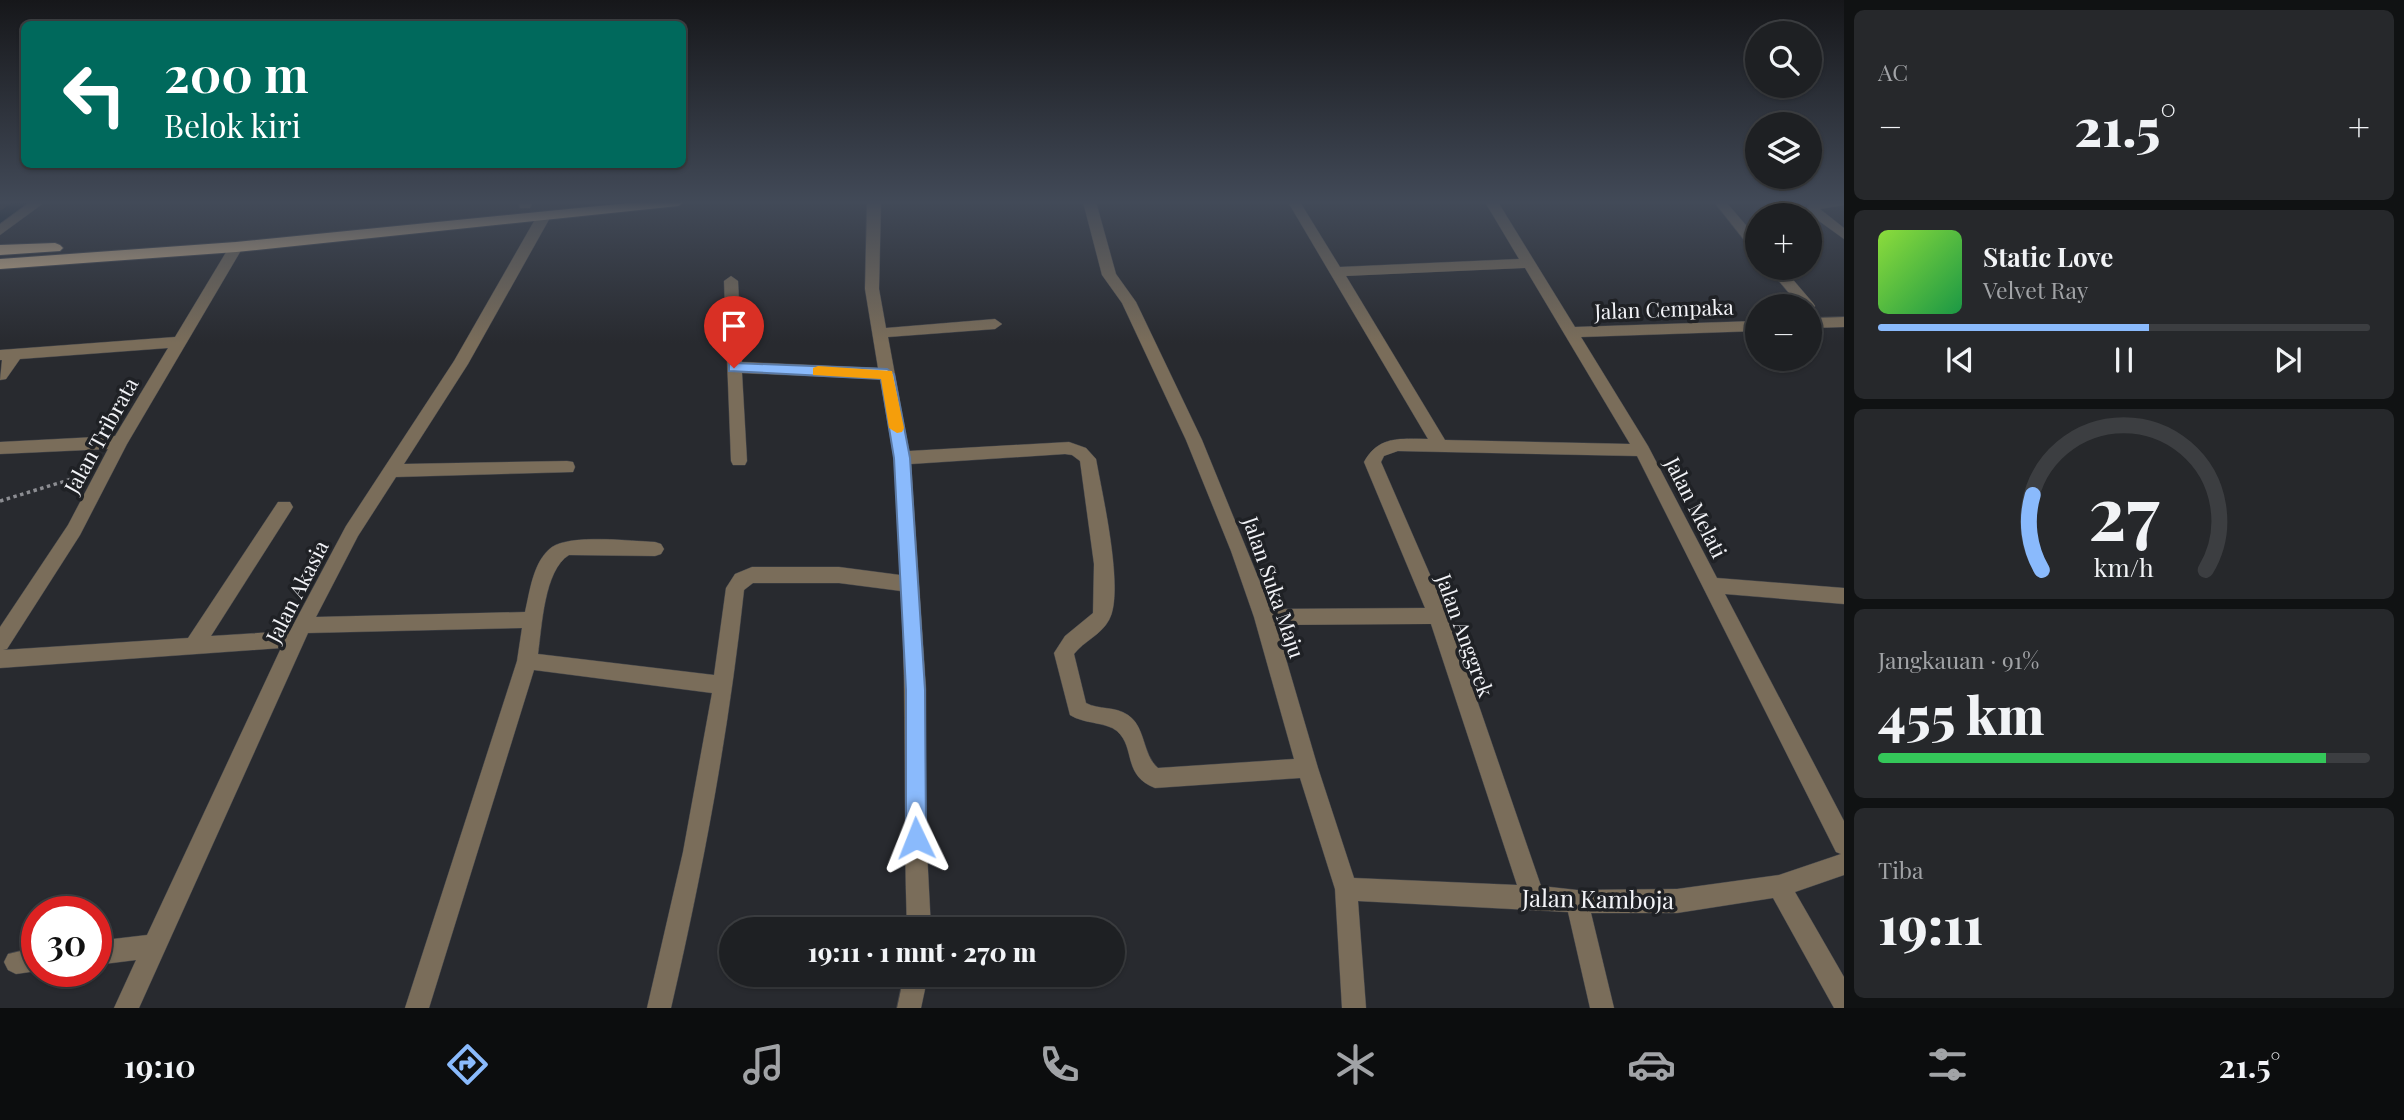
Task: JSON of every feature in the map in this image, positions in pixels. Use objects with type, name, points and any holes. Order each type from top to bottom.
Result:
[{"type":"highway","points":[[0,250],[24,249]]},
{"type":"highway","points":[[0,264],[208,249]]},
{"type":"street","name":"Jalan Tribrata","points":[[2,637],[74,530],[120,442],[235,249]]},
{"type":"street","name":"Jalan Akasia","points":[[126,1008],[299,632],[352,531],[460,364],[525,249]]},
{"type":"street","points":[[873,249],[873,289],[902,458],[907,584],[916,690],[914,812],[918,917]]},
{"type":"street","name":"Jalan Suka Maju","points":[[1102,249],[1109,275],[1129,302],[1194,440],[1264,617],[1307,768],[1346,889],[1354,1008]]},
{"type":"street","points":[[1323,249],[1440,445]]},
{"type":"street","name":"Jalan Melati","points":[[1519,249],[1573,332],[1642,450],[1844,844]]},
{"type":"street","points":[[1337,272],[1527,263]]},
{"type":"street","points":[[1785,280],[1798,294]]},
{"type":"street","points":[[731,281],[739,461]]},
{"type":"street","points":[[1822,323],[1844,322]]},
{"type":"street","points":[[881,333],[995,324]]},
{"type":"street","name":"Jalan Cempaka","points":[[1573,332],[1745,326]]},
{"type":"street","points":[[0,375],[8,354],[178,342]]},
{"type":"street","points":[[734,368],[887,374]]},
{"type":"street","points":[[0,448],[120,442]]},
{"type":"street","name":"Jalan Anggrek","points":[[1533,897],[1438,616],[1372,462],[1378,452],[1397,445],[1642,450]]},
{"type":"street","points":[[902,458],[1065,448],[1073,448],[1084,454],[1088,459],[1104,608],[1098,621],[1072,641],[1064,653],[1077,708],[1090,715],[1119,720],[1126,726],[1143,768],[1155,778],[1307,768]]},
{"type":"street","points":[[389,471],[567,467]]},
{"type":"street","points":[[194,647],[284,507]]},
{"type":"street","points":[[417,1008],[527,661],[533,620],[549,561],[559,550],[567,548],[655,549]]},
{"type":"street","points":[[659,1008],[684,901],[722,685],[736,587],[747,576],[839,575],[907,584]]},
{"type":"street","points":[[1712,585],[1844,596]]},
{"type":"street","points":[[1264,617],[1438,616]]},
{"type":"street","points":[[0,659],[194,647],[299,632],[533,620]]},
{"type":"street","points":[[527,661],[722,685]]},
{"type":"street","name":"Jalan Kamboja","points":[[1346,889],[1533,897],[1577,902],[1677,901],[1779,886],[1844,864]]},
{"type":"street","points":[[1779,886],[1844,1002]]},
{"type":"street","points":[[1577,902],[1602,1008]]},
{"type":"street","points":[[112,951],[156,946]]},
{"type":"street","points":[[909,1008],[913,987]]},
{"type":"path","points":[[0,501],[107,468]]},
{"type":"slow traffic","points":[[818,371],[887,374],[897,428]]},
{"type":"route","points":[[734,368],[887,374],[902,458],[907,584],[916,690],[916,838]]}]
